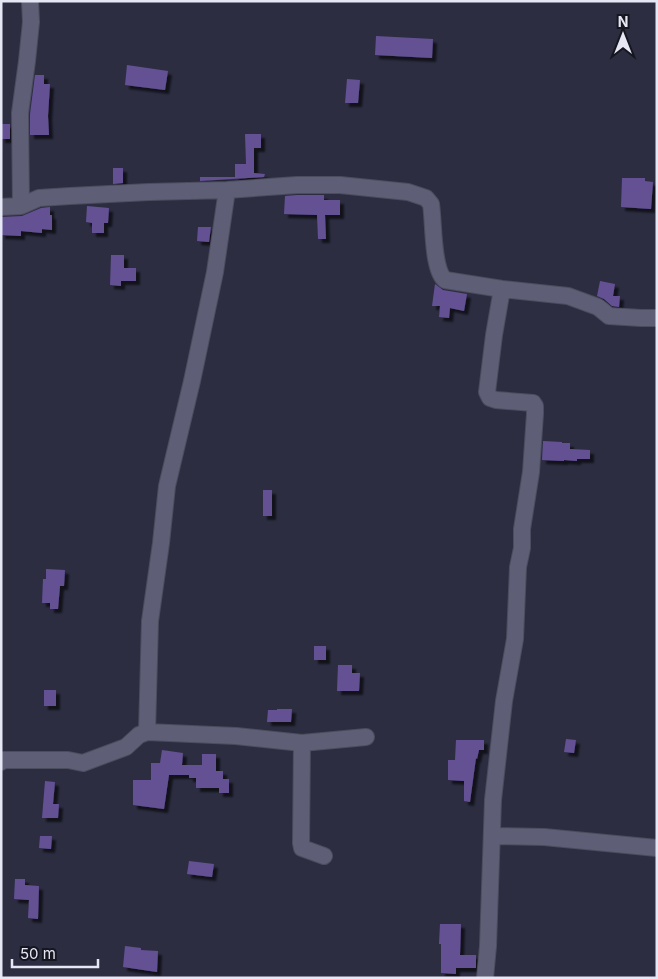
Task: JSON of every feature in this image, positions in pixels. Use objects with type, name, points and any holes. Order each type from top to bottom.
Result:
[{"type":"street","points":[[21,206],[20,113],[31,22],[30,1]]},
{"type":"street","points":[[1,207],[21,206],[39,198],[134,192],[228,190],[297,185],[340,185],[408,192],[426,198],[430,204],[436,259],[442,278],[450,281],[568,296],[598,307],[609,316],[657,318]]},
{"type":"street","points":[[147,732],[150,621],[167,486],[215,272],[228,190]]},
{"type":"street","points":[[485,978],[488,946],[493,800],[504,702],[515,639],[518,567],[531,472],[536,414],[533,403],[496,400],[490,398],[487,392],[502,288]]},
{"type":"street","points":[[1,762],[2,760],[68,760],[83,763],[126,747],[139,735],[147,732],[236,736],[302,743],[366,737]]},
{"type":"street","points":[[302,743],[301,843],[302,848],[324,856]]},
{"type":"street","points":[[492,836],[544,837],[657,848]]},
{"type":"building","points":[[376,36],[433,39],[432,58],[375,55]]},
{"type":"building","points":[[127,65],[168,71],[165,90],[125,85]]},
{"type":"building","points":[[35,75],[44,75],[44,84],[50,84],[49,135],[30,135],[30,114]]},
{"type":"building","points":[[347,79],[360,80],[358,103],[345,103]]},
{"type":"building","points":[[1,124],[10,124],[10,139],[1,139]]},
{"type":"building","points":[[245,134],[261,134],[261,148],[254,148],[254,173],[265,174],[264,177],[200,181],[200,177],[235,177],[235,164],[246,164]]},
{"type":"building","points":[[113,168],[123,168],[123,183],[113,184]]},
{"type":"building","points":[[622,178],[645,178],[645,181],[653,182],[651,209],[621,207]]},
{"type":"building","points":[[324,195],[324,200],[340,200],[340,215],[325,215],[326,239],[318,239],[317,215],[284,214],[285,196]]},
{"type":"building","points":[[87,206],[109,208],[108,223],[104,223],[104,233],[92,233],[92,223],[86,222]]},
{"type":"building","points":[[50,207],[52,230],[42,229],[42,233],[21,231],[21,236],[1,235],[1,217],[22,216],[41,208]]},
{"type":"building","points":[[198,227],[211,227],[209,242],[197,241]]},
{"type":"building","points":[[111,255],[124,255],[124,268],[136,268],[136,281],[121,281],[121,286],[110,285]]},
{"type":"building","points":[[600,281],[615,284],[613,296],[620,296],[619,307],[612,306],[597,296]]},
{"type":"building","points":[[435,284],[443,290],[467,294],[464,311],[450,308],[449,318],[439,317],[440,306],[432,306]]},
{"type":"building","points":[[543,441],[570,443],[570,449],[590,450],[590,459],[577,459],[577,461],[542,460]]},
{"type":"building","points":[[263,490],[272,490],[272,516],[263,516]]},
{"type":"building","points":[[46,569],[65,570],[64,586],[60,586],[58,609],[50,609],[50,603],[42,603],[43,579],[46,579]]},
{"type":"building","points":[[314,646],[326,646],[326,660],[314,660]]},
{"type":"building","points":[[338,665],[352,665],[352,673],[360,673],[359,691],[337,691]]},
{"type":"building","points":[[44,690],[56,690],[56,706],[44,706]]},
{"type":"building","points":[[292,709],[291,722],[267,722],[268,710]]},
{"type":"building","points":[[566,739],[576,740],[574,753],[564,752]]},
{"type":"building","points":[[456,740],[484,740],[484,750],[479,750],[476,758],[470,802],[464,801],[464,781],[448,780],[448,760],[455,760]]},
{"type":"building","points":[[162,750],[183,753],[182,765],[202,765],[202,754],[216,754],[216,771],[223,771],[223,779],[229,779],[229,793],[219,793],[219,788],[196,788],[196,778],[189,778],[189,775],[169,775],[164,809],[133,805],[133,780],[151,780],[151,763],[160,763]]},
{"type":"building","points":[[45,781],[55,782],[53,804],[59,804],[58,818],[42,818]]},
{"type":"building","points":[[40,836],[52,836],[51,849],[39,848]]},
{"type":"building","points":[[189,861],[214,864],[212,877],[187,874]]},
{"type":"building","points":[[15,879],[25,879],[25,885],[39,886],[38,919],[28,918],[29,900],[14,899]]},
{"type":"building","points":[[440,924],[461,924],[460,955],[476,955],[476,968],[456,968],[456,974],[441,973]]},
{"type":"building","points":[[125,946],[141,948],[141,950],[158,951],[157,972],[123,967]]}]
